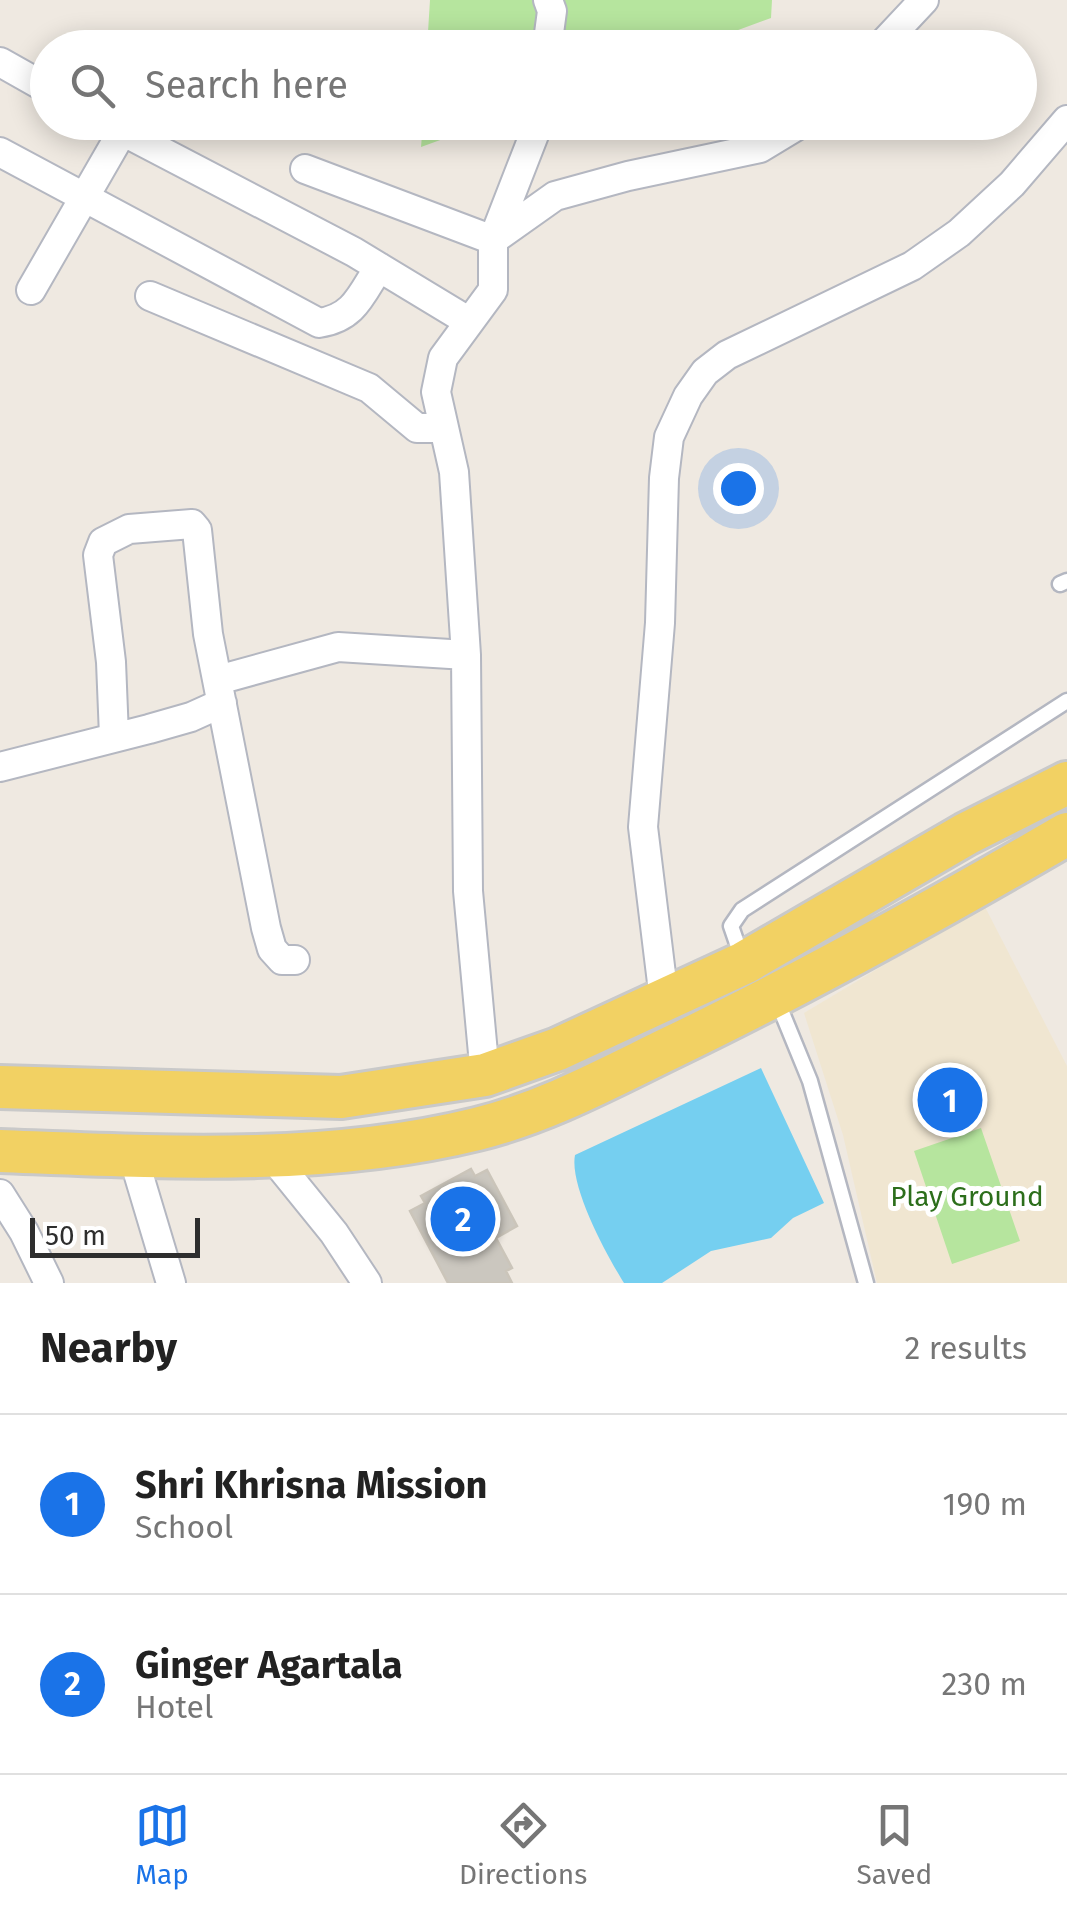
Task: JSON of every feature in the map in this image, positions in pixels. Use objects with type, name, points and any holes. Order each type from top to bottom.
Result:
[{"type":"main road","points":[[0,1087],[341,1097],[485,1075],[558,1049],[744,963],[966,834],[1067,784]]},
{"type":"main road","points":[[966,834],[997,875]]},
{"type":"main road","points":[[0,1151],[133,1156],[270,1154],[347,1150],[476,1129],[544,1108],[775,998],[1067,834]]},
{"type":"street","points":[[548,0],[552,11],[550,30]]},
{"type":"street","points":[[896,30],[924,0]]},
{"type":"street","points":[[0,62],[30,79]]},
{"type":"street","points":[[664,998],[643,827],[660,623],[664,478],[670,438],[688,396],[705,372],[727,354],[912,266],[959,233],[1012,184],[1067,120]]},
{"type":"street","points":[[31,290],[84,199],[109,140]]},
{"type":"street","points":[[139,140],[380,267],[468,321]]},
{"type":"street","points":[[485,1075],[468,891],[466,655],[454,472],[436,392],[443,358],[493,290],[493,240],[532,140]]},
{"type":"street","points":[[493,240],[555,196],[760,148],[773,140]]},
{"type":"street","points":[[0,152],[319,324],[336,321],[350,312],[380,267]]},
{"type":"street","points":[[305,169],[493,240]]},
{"type":"street","points":[[150,296],[369,388],[417,428],[444,428]]},
{"type":"street","points":[[114,736],[112,662],[98,555],[103,542],[112,536],[186,522],[194,526],[220,692],[272,950],[282,960],[294,960]]},
{"type":"street","points":[[0,767],[191,717],[220,692],[338,646],[466,655]]},
{"type":"street","points":[[270,1154],[334,1232],[366,1283]]},
{"type":"street","points":[[133,1156],[171,1283]]},
{"type":"street","points":[[0,1194],[49,1283]]},
{"type":"lane","points":[[744,963],[732,926],[742,910],[1067,701]]},
{"type":"lane","points":[[775,998],[810,1082],[866,1283]]},
{"type":"shaded area","points":[[984,905],[1067,1066],[1067,1283],[877,1283],[843,1135],[804,1013]]},
{"type":"green space","points":[[430,0],[772,0],[771,18],[738,30],[428,30]]},
{"type":"green space","points":[[422,140],[440,140],[421,147]]},
{"type":"green space","name":"Play Ground","points":[[981,1128],[1020,1241],[952,1264],[914,1151]]},
{"type":"water","points":[[761,1068],[824,1203],[793,1218],[771,1238],[711,1251],[662,1283],[624,1283],[583,1202],[575,1155]]},
{"type":"building","points":[[471,1169],[475,1176],[487,1170],[517,1226],[496,1238],[512,1268],[506,1271],[512,1283],[448,1283],[410,1211],[425,1203],[421,1196]]},
{"type":"place","name":"Shri Khrisna Mission","points":[[950,1100]]},
{"type":"place","name":"Ginger Agartala","points":[[463,1219]]}]
